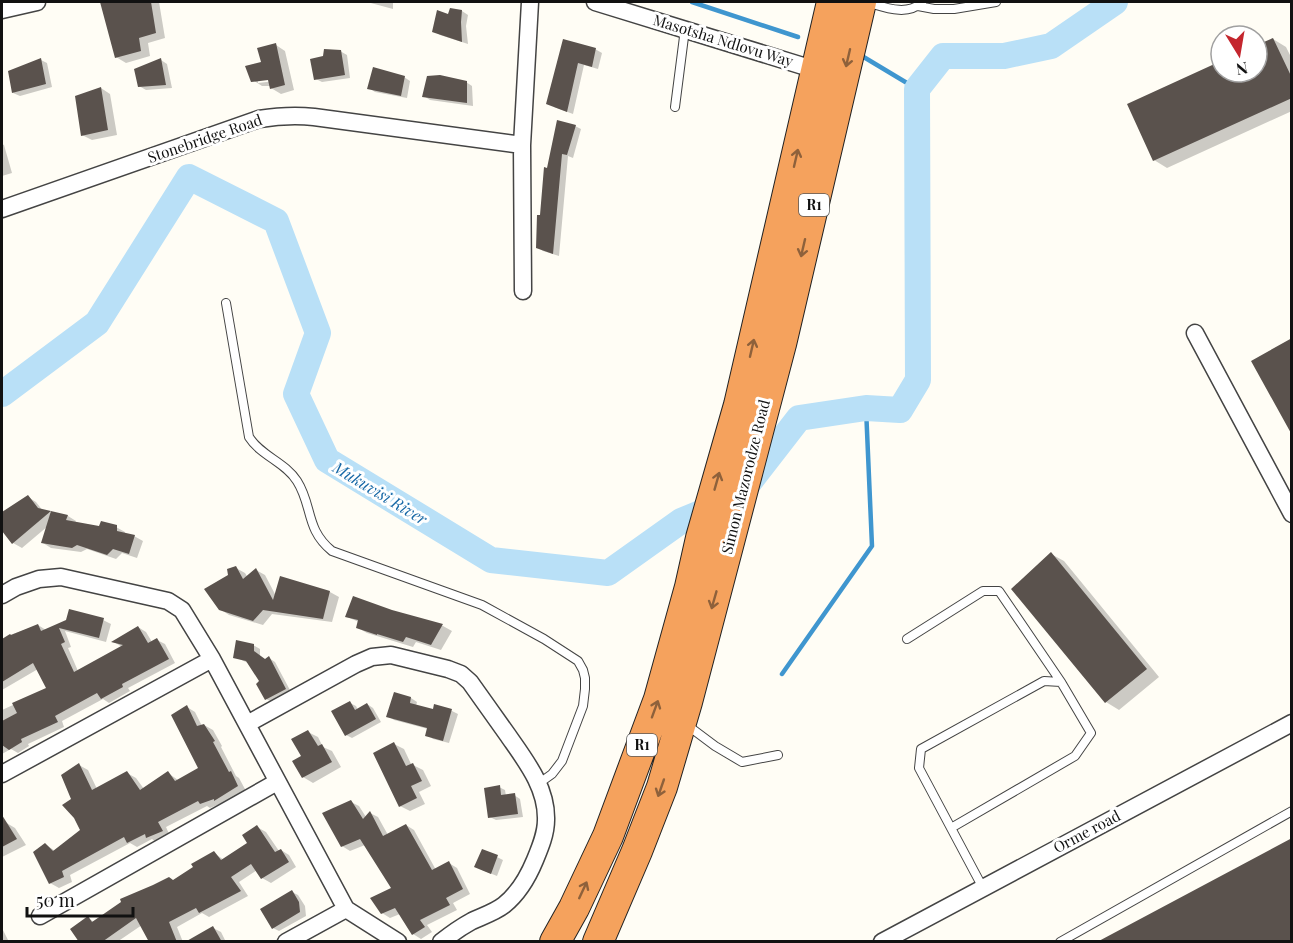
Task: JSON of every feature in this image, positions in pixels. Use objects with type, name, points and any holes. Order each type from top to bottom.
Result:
[{"type":"highway","name":"Simon Mazorodze Road","points":[[598,942],[658,798],[682,721],[729,544],[751,406],[816,70],[832,2]]},
{"type":"highway","name":"Simon Mazorodze Road","points":[[555,942],[608,836],[659,699],[701,538],[751,406],[781,344],[863,2]]},
{"type":"street","points":[[2,10],[37,2]]},
{"type":"street","points":[[523,291],[522,145],[530,2]]},
{"type":"street","name":"Masotsha Ndlovu Way","points":[[596,2],[816,70]]},
{"type":"street","name":"Stonebridge Road","points":[[2,209],[259,119],[277,116],[305,116],[522,145]]},
{"type":"street","points":[[1195,333],[1292,514]]},
{"type":"street","points":[[2,595],[39,579],[61,577],[168,601],[182,610],[212,659],[346,909],[398,942]]},
{"type":"street","points":[[247,724],[372,657],[391,655],[448,669],[461,674],[470,682],[530,767],[544,803],[546,820],[544,835],[529,875],[516,894],[505,905],[471,922],[441,942]]},
{"type":"street","points":[[2,774],[212,659]]},
{"type":"street","name":"Orme road","points":[[882,942],[1292,723]]},
{"type":"street","points":[[40,916],[277,782]]},
{"type":"street","points":[[286,942],[346,909]]},
{"type":"lane","points":[[863,2],[897,10],[908,10],[920,4],[934,9],[954,9],[996,2]]},
{"type":"lane","points":[[675,107],[686,29]]},
{"type":"lane","points":[[226,303],[249,437],[259,450],[289,471],[297,480],[315,529],[324,544],[332,550],[482,604],[578,661],[585,678],[583,706],[562,761],[552,774],[538,784]]},
{"type":"lane","points":[[907,639],[983,591],[999,591],[1061,682],[1091,733],[1075,756],[951,828]]},
{"type":"lane","points":[[983,888],[919,768],[921,749],[1044,681],[1061,682]]},
{"type":"lane","points":[[682,721],[715,746],[742,762],[778,755]]},
{"type":"lane","points":[[1060,942],[1292,811]]},
{"type":"building","points":[[100,2],[151,2],[156,33],[139,38],[141,51],[115,58]]},
{"type":"building","points":[[450,8],[462,10],[462,42],[432,32],[437,10],[448,14]]},
{"type":"building","points":[[1273,38],[1292,78],[1292,98],[1153,161],[1127,104],[1209,66],[1209,84],[1269,84],[1269,40]]},
{"type":"building","points":[[563,39],[596,48],[592,67],[578,63],[567,112],[546,104]]},
{"type":"building","points":[[276,43],[285,85],[270,89],[268,80],[251,82],[245,66],[261,62],[257,48]]},
{"type":"building","points":[[324,49],[341,50],[345,75],[314,80],[310,59],[323,56]]},
{"type":"building","points":[[41,58],[46,84],[12,93],[8,71]]},
{"type":"building","points":[[161,58],[166,85],[138,87],[134,69]]},
{"type":"building","points":[[373,67],[405,76],[401,96],[367,89]]},
{"type":"building","points":[[440,75],[467,81],[467,103],[422,97],[427,76]]},
{"type":"building","points":[[101,87],[108,130],[81,136],[75,96]]},
{"type":"building","points":[[557,120],[576,125],[567,155],[562,154],[553,254],[536,248],[537,215],[540,215],[544,167],[547,168]]},
{"type":"building","points":[[1292,338],[1292,435],[1251,361]]},
{"type":"building","points":[[28,495],[38,508],[51,511],[12,544],[2,531],[2,512]]},
{"type":"building","points":[[51,511],[68,515],[66,520],[99,526],[101,521],[117,525],[117,531],[135,535],[129,554],[113,549],[107,555],[77,545],[72,548],[41,543]]},
{"type":"building","points":[[1051,552],[1147,669],[1105,703],[1011,589]]},
{"type":"building","points":[[236,566],[243,579],[256,568],[273,600],[280,576],[330,591],[323,619],[263,610],[253,621],[219,610],[204,589],[228,575],[227,569]]},
{"type":"building","points":[[353,596],[443,624],[431,645],[406,637],[403,642],[377,635],[356,628],[358,620],[345,617]]},
{"type":"building","points":[[69,609],[104,618],[99,638],[59,628],[65,642],[61,644],[74,672],[123,645],[111,642],[138,626],[148,643],[157,638],[169,659],[122,684],[123,687],[101,699],[97,693],[55,716],[58,722],[21,739],[22,742],[9,750],[2,745],[2,721],[17,713],[12,703],[46,688],[33,663],[2,682],[2,639],[38,624],[41,631],[66,620]]},
{"type":"building","points":[[236,640],[254,644],[254,651],[265,659],[269,656],[286,689],[265,700],[256,684],[259,681],[246,661],[233,658]]},
{"type":"building","points":[[394,692],[411,697],[410,703],[433,709],[434,704],[452,709],[443,741],[425,736],[427,728],[386,717]]},
{"type":"building","points":[[350,701],[355,710],[367,703],[376,719],[345,736],[331,711]]},
{"type":"building","points":[[187,705],[197,726],[204,724],[215,741],[213,742],[238,786],[214,801],[214,799],[200,804],[198,801],[158,822],[163,831],[146,838],[145,834],[127,843],[124,837],[62,871],[64,877],[49,884],[33,852],[45,843],[53,851],[80,830],[74,818],[62,805],[71,799],[61,775],[79,763],[92,790],[127,771],[140,790],[168,771],[175,781],[198,768],[171,715]]},
{"type":"building","points":[[308,730],[318,746],[322,744],[332,762],[302,778],[292,761],[301,756],[291,739]]},
{"type":"building","points":[[394,742],[406,766],[413,763],[422,781],[411,786],[417,798],[399,807],[373,753]]},
{"type":"building","points":[[500,785],[501,795],[515,793],[518,814],[488,818],[484,788]]},
{"type":"building","points":[[351,800],[363,819],[370,811],[383,836],[406,824],[432,870],[449,861],[463,889],[446,898],[450,905],[420,920],[425,927],[412,935],[395,908],[381,914],[370,898],[391,888],[360,839],[341,847],[322,813]]},
{"type":"building","points":[[2,815],[17,839],[2,847]]},
{"type":"building","points":[[257,825],[275,852],[281,849],[289,862],[261,879],[251,864],[231,877],[241,891],[199,913],[196,908],[169,922],[177,942],[149,942],[136,918],[102,942],[79,942],[70,929],[88,916],[92,922],[121,902],[120,899],[169,877],[173,880],[193,867],[191,864],[214,851],[221,860],[247,843],[242,835]]},
{"type":"building","points":[[1292,838],[1292,942],[1097,942]]},
{"type":"building","points":[[482,849],[498,855],[491,874],[474,867]]},
{"type":"building","points":[[292,890],[299,902],[300,912],[272,929],[260,909]]},
{"type":"building","points":[[213,926],[222,942],[185,942]]},
{"type":"waterway","points":[[692,2],[798,37]]},
{"type":"waterway","name":"Mukuvisi River","points":[[2,394],[97,323],[189,177],[276,221],[318,333],[296,394],[327,460],[491,560],[608,573],[681,521],[737,498],[799,418],[866,408],[900,410],[918,380],[917,89],[943,56],[1004,56],[1051,46],[1115,2]]},
{"type":"waterway","points":[[862,56],[917,89]]},
{"type":"waterway","points":[[782,674],[872,546],[866,408]]}]
